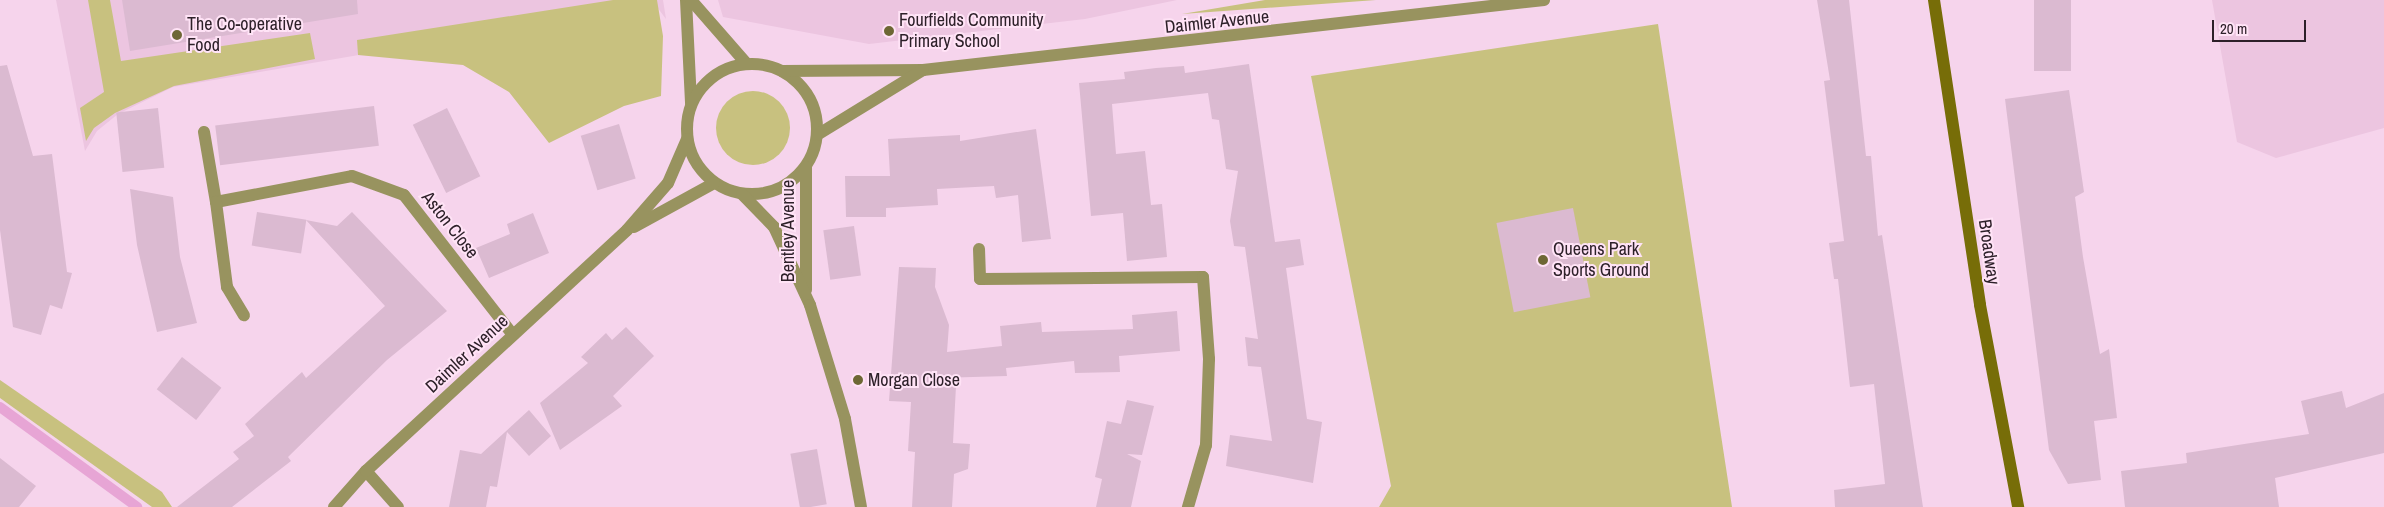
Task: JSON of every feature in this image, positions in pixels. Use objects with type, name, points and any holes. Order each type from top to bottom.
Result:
[{"type":"main road","name":"Broadway","points":[[1934,0],[1980,305],[2018,507]]},
{"type":"street","points":[[686,0],[690,104],[687,139],[694,160],[714,183],[742,194],[777,190],[806,167],[817,136],[808,94],[782,71],[746,63],[710,78],[690,104]]},
{"type":"street","points":[[691,0],[746,63]]},
{"type":"street","name":"Daimler Avenue","points":[[782,71],[923,70],[1544,0]]},
{"type":"street","name":"Daimler Avenue","points":[[817,136],[923,70]]},
{"type":"street","points":[[204,132],[224,247],[227,287],[244,315]]},
{"type":"street","name":"Daimler Avenue","points":[[334,507],[366,471],[627,230],[668,183],[687,139]]},
{"type":"street","name":"Bentley Avenue","points":[[806,167],[806,295]]},
{"type":"street","name":"Aston Close","points":[[216,202],[352,176],[404,195],[513,335]]},
{"type":"street","name":"Daimler Avenue","points":[[627,230],[714,183]]},
{"type":"street","name":"Bentley Avenue","points":[[742,194],[774,227],[806,295],[845,419],[861,507]]},
{"type":"street","points":[[979,249],[980,279],[1203,277],[1209,359],[1206,445],[1188,507]]},
{"type":"street","points":[[366,471],[398,507]]},
{"type":"shaded area","points":[[56,0],[663,0],[666,19],[657,7],[614,11],[173,87],[118,114],[97,131],[85,151]]},
{"type":"shaded area","points":[[88,0],[110,0],[121,61],[310,33],[315,59],[174,86],[115,113],[94,128],[86,141],[80,108],[104,92]]},
{"type":"shaded area","points":[[613,0],[657,0],[663,36],[661,96],[624,106],[549,143],[509,92],[463,65],[358,55],[357,40]]},
{"type":"shaded area","name":"Fourfields Community Primary School","points":[[718,0],[1177,0],[1085,19],[869,44],[723,17]]},
{"type":"shaded area","points":[[1265,0],[1376,0],[1182,14]]},
{"type":"shaded area","points":[[2212,0],[2384,0],[2384,128],[2276,158],[2237,142]]},
{"type":"shaded area","points":[[1658,24],[1732,507],[1379,507],[1391,486],[1311,76]]},
{"type":"shaded area","points":[[753,91],[767,94],[779,102],[787,114],[790,128],[787,142],[779,154],[767,162],[753,165],[739,162],[727,154],[719,142],[716,128],[719,114],[727,102],[739,94]]},
{"type":"shaded area","points":[[0,380],[162,492],[172,507],[152,507],[0,398]]},
{"type":"building","name":"The Co-operative Food","points":[[122,0],[357,0],[358,14],[130,51]]},
{"type":"building","points":[[1817,0],[1849,0],[1866,156],[1871,156],[1878,236],[1882,235],[1923,507],[1835,507],[1834,490],[1885,484],[1874,384],[1850,387],[1838,279],[1834,279],[1829,243],[1844,241],[1824,81],[1830,80]]},
{"type":"building","points":[[2034,0],[2071,0],[2071,71],[2034,71]]},
{"type":"building","points":[[1249,64],[1275,242],[1300,239],[1304,265],[1286,268],[1307,419],[1322,422],[1313,483],[1226,466],[1230,435],[1272,441],[1261,367],[1248,366],[1245,337],[1258,339],[1245,247],[1234,246],[1230,221],[1238,171],[1226,169],[1219,120],[1212,119],[1208,93],[1112,104],[1116,154],[1145,151],[1151,205],[1162,204],[1167,257],[1127,261],[1123,213],[1091,216],[1079,83],[1125,79],[1124,72],[1156,68],[1184,66],[1185,73]]},
{"type":"building","points":[[7,65],[33,156],[52,154],[67,272],[72,273],[62,309],[50,305],[41,335],[13,327],[0,230],[0,66]]},
{"type":"building","points":[[2069,90],[2084,192],[2075,197],[2083,257],[2100,354],[2109,349],[2117,418],[2094,421],[2101,480],[2068,484],[2049,450],[2005,99]]},
{"type":"building","points":[[374,106],[379,146],[220,165],[215,125]]},
{"type":"building","points":[[158,108],[164,168],[123,172],[116,112]]},
{"type":"building","points":[[447,108],[480,176],[446,193],[413,125]]},
{"type":"building","points":[[619,124],[636,179],[597,190],[581,136]]},
{"type":"building","points":[[1036,129],[1051,239],[1022,242],[1018,195],[996,198],[994,186],[937,189],[938,205],[886,208],[886,217],[846,217],[845,176],[890,176],[888,139],[960,135],[960,141]]},
{"type":"building","points":[[130,189],[173,197],[180,257],[197,323],[157,332],[137,245]]},
{"type":"building","name":"Queens Park Sports Ground","points":[[1573,208],[1590,297],[1514,312],[1496,223]]},
{"type":"building","points":[[257,212],[306,220],[301,253],[252,246]]},
{"type":"building","points":[[352,212],[447,311],[387,360],[288,457],[291,461],[232,507],[177,507],[239,459],[233,452],[254,436],[245,424],[302,372],[306,378],[385,306],[306,220],[337,226]]},
{"type":"building","points":[[533,213],[549,253],[489,278],[476,248],[510,234],[507,224]]},
{"type":"building","points":[[854,226],[861,276],[830,280],[823,230]]},
{"type":"building","points":[[899,267],[936,268],[935,287],[949,325],[947,352],[1002,346],[1000,326],[1041,322],[1042,332],[1133,329],[1132,315],[1177,311],[1180,351],[1119,356],[1120,372],[1075,373],[1074,361],[1006,368],[1007,376],[939,378],[938,382],[956,386],[953,443],[970,444],[968,469],[954,474],[952,507],[912,507],[915,452],[908,451],[911,402],[889,401]]},
{"type":"building","points":[[626,327],[654,356],[613,396],[622,406],[560,450],[540,403],[588,363],[581,357],[606,333],[612,340]]},
{"type":"building","points":[[182,357],[221,388],[196,420],[157,389]]},
{"type":"building","points":[[2342,391],[2346,408],[2384,393],[2384,453],[2275,478],[2279,507],[2125,507],[2121,471],[2187,463],[2186,453],[2309,434],[2301,401]]},
{"type":"building","points":[[1127,400],[1154,406],[1142,455],[1127,454],[1141,461],[1131,507],[1096,507],[1102,479],[1095,477],[1107,421],[1121,424]]},
{"type":"building","points":[[529,410],[551,436],[529,456],[507,432],[497,487],[490,486],[486,507],[449,507],[460,450],[481,454]]},
{"type":"building","points":[[817,449],[827,504],[800,507],[790,454]]},
{"type":"building","points":[[0,458],[36,486],[19,507],[0,507]]},
{"type":"waterway","points":[[0,407],[137,507]]},
{"type":"place","name":"Fourfields Community Primary School","points":[[889,31]]},
{"type":"place","name":"The Co-operative Food","points":[[177,35]]},
{"type":"place","name":"Queens Park Sports Ground","points":[[1543,260]]},
{"type":"place","name":"Morgan Close","points":[[858,380]]}]
